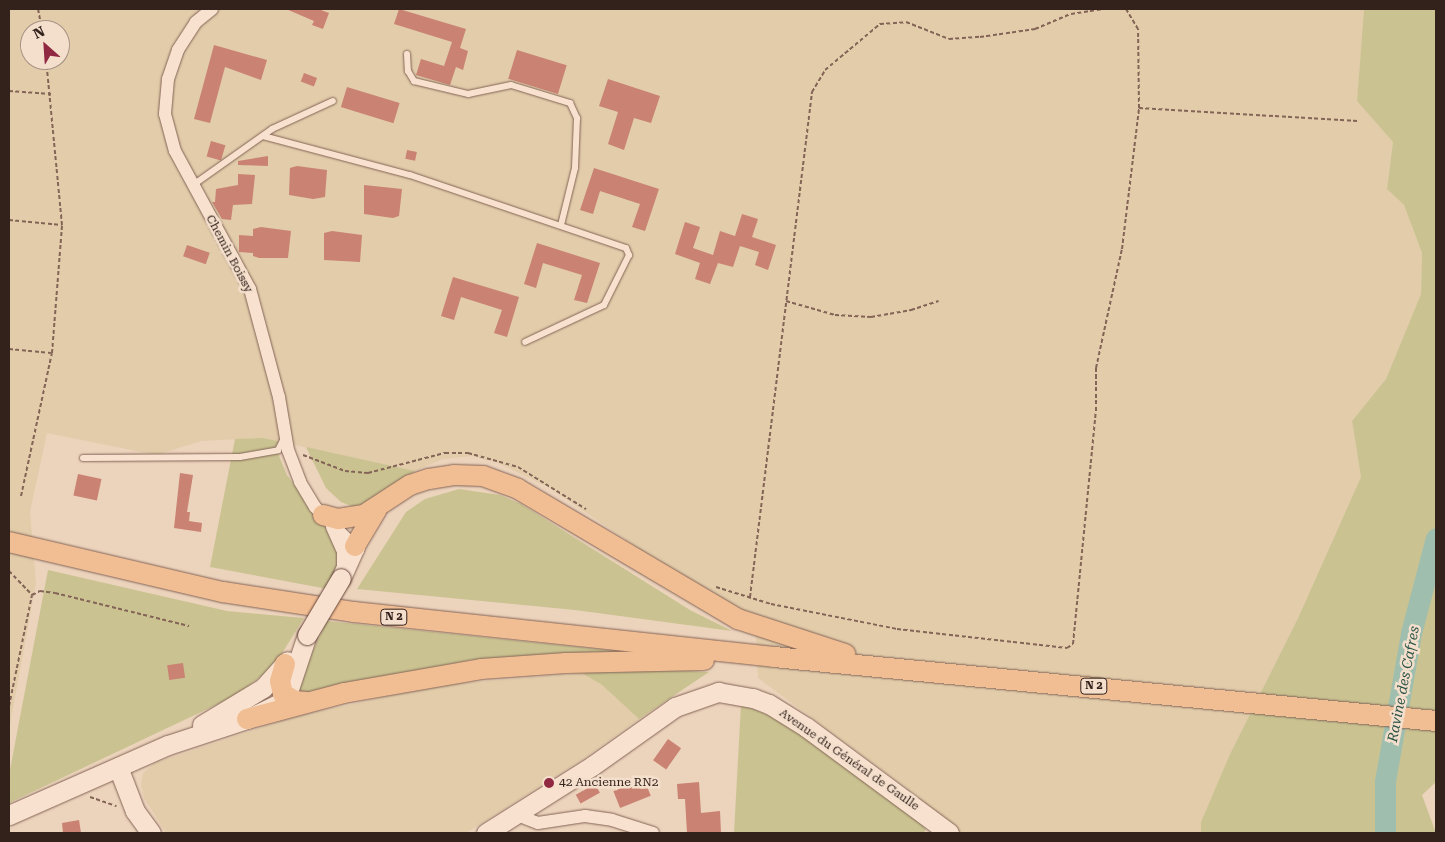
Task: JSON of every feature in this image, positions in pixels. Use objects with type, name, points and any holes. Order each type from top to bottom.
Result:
[{"type":"main road","name":"N 2","points":[[168,745],[263,688],[285,664],[307,635],[341,578],[355,546],[377,509],[410,486],[429,479],[454,474],[490,478],[518,490],[738,619],[883,666]]},
{"type":"main road","points":[[323,515],[350,518],[377,509]]},
{"type":"main road","name":"N 2","points":[[12,541],[192,585],[271,600],[401,618],[774,657],[883,666],[1436,721]]},
{"type":"main road","name":"N 2","points":[[247,718],[286,698],[307,635]]},
{"type":"main road","name":"N 2","points":[[9,815],[168,745],[247,718],[394,682],[481,669],[566,662],[774,657]]},
{"type":"main road","points":[[285,664],[280,681],[286,698],[308,702]]},
{"type":"main road","name":"Avenue du Général de Gaulle","points":[[486,833],[675,707],[718,692],[753,698],[769,704],[806,727],[949,833]]},
{"type":"main road","points":[[118,767],[136,811],[151,833]]},
{"type":"street","name":"Chemin Boissy","points":[[212,9],[196,22],[178,50],[168,80],[165,114],[175,152],[250,289],[280,396],[286,435],[300,482],[323,515],[355,546]]},
{"type":"street","points":[[323,515],[344,552],[341,578]]},
{"type":"street","points":[[517,814],[538,822],[585,816],[612,820],[653,833]]},
{"type":"lane","points":[[407,54],[408,71],[414,81],[468,94],[511,85],[570,104],[577,118],[575,168],[561,225]]},
{"type":"lane","points":[[193,186],[263,136],[334,101]]},
{"type":"lane","points":[[263,136],[410,175],[623,245],[629,255],[604,304],[525,342]]},
{"type":"lane","points":[[83,458],[240,457],[278,450],[286,435]]},
{"type":"path","points":[[1102,9],[1071,14],[1035,29],[980,37],[949,39],[906,22],[880,24],[825,70],[812,92],[750,597],[897,629],[1067,648],[1073,644],[1082,530],[1096,411],[1096,368],[1122,249],[1139,108],[1138,29],[1126,9]]},
{"type":"path","points":[[21,496],[52,353],[62,225],[47,70]]},
{"type":"path","points":[[9,91],[51,94]]},
{"type":"path","points":[[1139,108],[1358,121]]},
{"type":"path","points":[[9,220],[62,225]]},
{"type":"path","points":[[786,301],[835,315],[871,317],[911,310],[938,301]]},
{"type":"path","points":[[9,349],[52,353]]},
{"type":"path","points":[[9,571],[32,595]]},
{"type":"path","points":[[32,595],[40,591],[56,593],[189,626]]},
{"type":"path","points":[[9,706],[10,690],[32,595]]},
{"type":"path","points":[[84,797],[105,800],[136,811]]},
{"type":"shaded area","points":[[9,9],[1364,9],[1357,101],[1393,142],[1387,189],[1404,205],[1422,253],[1421,294],[1386,379],[1352,421],[1361,477],[1299,616],[1230,754],[1201,822],[1201,833],[960,833],[908,789],[758,678],[755,620],[699,589],[548,487],[498,463],[472,456],[443,459],[415,471],[263,438],[201,441],[156,455],[47,433],[30,512],[36,583],[9,730]]},
{"type":"shaded area","points":[[1364,9],[1436,9],[1436,782],[1422,795],[1436,833],[1201,833],[1201,822],[1230,754],[1299,616],[1361,477],[1352,421],[1386,379],[1421,294],[1422,253],[1404,205],[1387,189],[1393,142],[1357,101]]},
{"type":"shaded area","points":[[263,438],[282,442],[279,456],[287,475],[340,545],[333,590],[210,567],[235,439]]},
{"type":"shaded area","points":[[306,447],[415,471],[378,502],[354,507],[341,502],[326,488]]},
{"type":"shaded area","points":[[459,489],[500,495],[521,504],[690,610],[732,631],[575,610],[357,589],[406,512],[425,499]]},
{"type":"shaded area","points":[[48,570],[227,611],[304,618],[274,666],[237,695],[9,803],[9,775]]},
{"type":"shaded area","points":[[327,621],[645,654],[471,660],[298,694],[296,687]]},
{"type":"shaded area","points":[[649,669],[709,672],[639,719],[602,685],[582,673]]},
{"type":"shaded area","points":[[582,673],[602,685],[639,719],[583,759],[466,833],[166,833],[144,798],[141,785],[143,773],[155,763],[293,717],[439,685]]},
{"type":"shaded area","points":[[741,704],[782,721],[927,825],[924,833],[734,833]]},
{"type":"building","points":[[286,9],[318,9],[329,13],[323,29],[312,25],[314,21]]},
{"type":"building","points":[[399,9],[466,29],[460,48],[468,51],[463,70],[456,67],[450,85],[416,75],[421,59],[444,66],[452,42],[394,24]]},
{"type":"building","points":[[214,45],[267,60],[261,80],[225,67],[210,123],[194,119]]},
{"type":"building","points":[[517,50],[567,65],[558,94],[508,79]]},
{"type":"building","points":[[304,73],[317,78],[314,86],[301,81]]},
{"type":"building","points":[[608,79],[660,96],[651,123],[634,118],[624,150],[608,144],[618,112],[599,106]]},
{"type":"building","points":[[347,87],[400,103],[393,123],[341,107]]},
{"type":"building","points":[[211,141],[225,145],[221,161],[207,156]]},
{"type":"building","points":[[407,150],[417,152],[415,161],[405,159]]},
{"type":"building","points":[[268,156],[268,166],[238,165],[238,161]]},
{"type":"building","points":[[297,166],[327,170],[325,197],[313,199],[289,195],[290,168]]},
{"type":"building","points":[[594,168],[659,189],[645,231],[632,227],[640,204],[600,191],[593,214],[580,210]]},
{"type":"building","points":[[238,174],[255,175],[252,204],[233,205],[231,220],[222,219],[212,202],[215,202],[216,189],[238,185]]},
{"type":"building","points":[[364,185],[402,189],[399,216],[393,218],[364,214]]},
{"type":"building","points":[[742,214],[758,219],[752,237],[776,245],[768,270],[755,265],[759,252],[740,246],[733,267],[718,263],[710,284],[695,279],[700,263],[675,254],[685,222],[700,227],[693,248],[713,255],[720,231],[735,236]]},
{"type":"building","points":[[261,227],[291,231],[288,258],[259,258],[253,256],[253,253],[239,252],[239,235],[253,236],[253,229]]},
{"type":"building","points":[[332,231],[362,235],[360,262],[324,260],[324,233]]},
{"type":"building","points":[[537,243],[600,263],[587,303],[574,300],[582,275],[543,263],[536,288],[524,284]]},
{"type":"building","points":[[187,245],[210,253],[206,264],[183,256]]},
{"type":"building","points":[[453,277],[519,297],[507,337],[494,333],[502,310],[461,297],[454,320],[441,316]]},
{"type":"building","points":[[180,473],[193,475],[187,512],[190,512],[189,521],[202,523],[201,532],[174,528]]},
{"type":"building","points":[[78,474],[101,479],[97,501],[73,496]]},
{"type":"building","points":[[183,663],[185,678],[169,680],[167,665]]},
{"type":"building","points":[[668,739],[681,748],[666,769],[653,760]]},
{"type":"building","points":[[644,779],[651,796],[620,808],[613,791]]},
{"type":"building","points":[[699,782],[701,813],[720,811],[721,833],[687,833],[685,799],[678,799],[677,784]]},
{"type":"building","points":[[595,784],[600,793],[581,803],[576,795]]},
{"type":"building","points":[[79,820],[81,833],[63,833],[62,823]]},
{"type":"waterway","name":"Ravine des Cafres","points":[[1385,833],[1385,781],[1411,633],[1436,538]]},
{"type":"place","name":"42 Ancienne RN2","points":[[549,783]]}]
